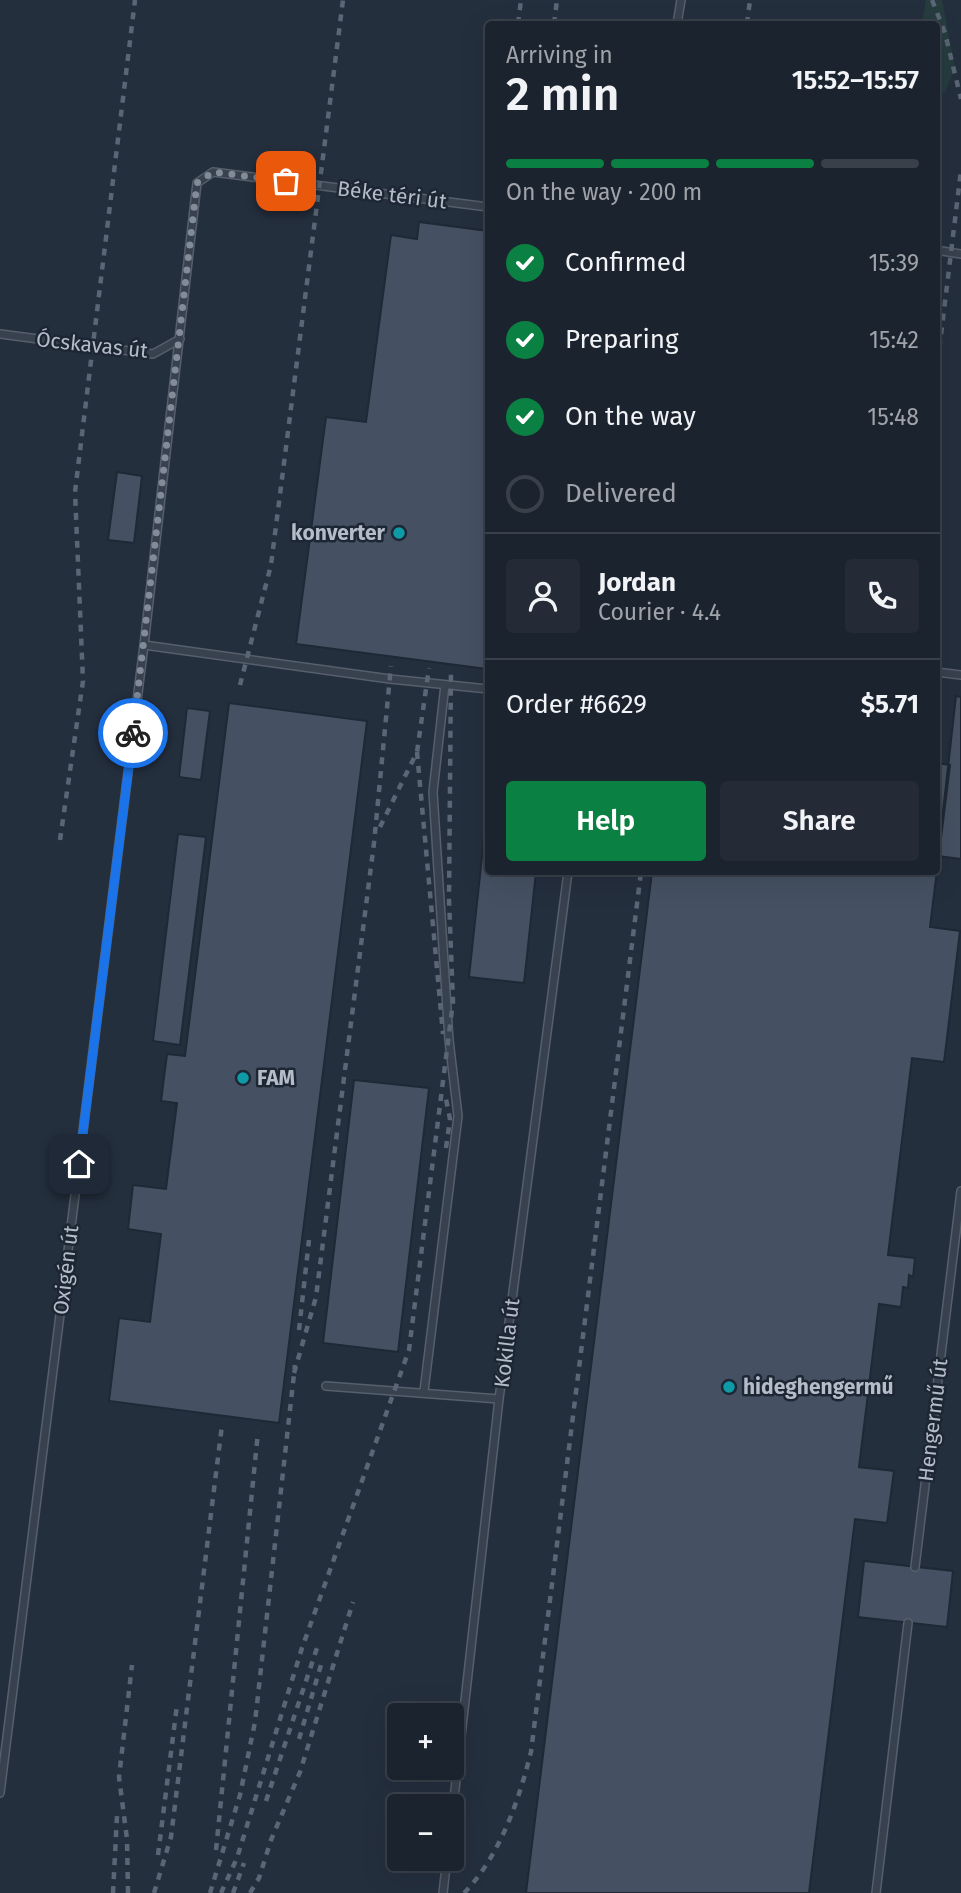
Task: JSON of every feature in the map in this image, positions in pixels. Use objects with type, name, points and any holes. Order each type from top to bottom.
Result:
[{"type":"lane","points":[[678,21],[681,0]]},
{"type":"lane","name":"Béke téri út","points":[[213,172],[485,207]]},
{"type":"lane","name":"Oxigén út","points":[[0,1793],[145,645],[197,183],[213,172]]},
{"type":"lane","points":[[940,251],[961,254]]},
{"type":"lane","name":"Ócskavas út","points":[[0,334],[153,354],[180,339]]},
{"type":"lane","points":[[145,645],[485,689]]},
{"type":"lane","points":[[940,672],[961,675]]},
{"type":"lane","points":[[424,1391],[458,1116],[448,1027],[433,792],[445,685]]},
{"type":"lane","name":"Kokilla út","points":[[454,1794],[499,1399],[568,875]]},
{"type":"lane","name":"Hengermű út","points":[[915,1567],[961,1191]]},
{"type":"lane","points":[[326,1386],[424,1391],[499,1399]]},
{"type":"lane","points":[[876,1893],[908,1623]]},
{"type":"lane","points":[[443,1893],[446,1871]]},
{"type":"green space","points":[[926,0],[942,0],[955,69],[945,92],[940,94],[940,21],[922,21]]},
{"type":"building","name":"konverter","points":[[419,222],[485,231],[485,669],[296,644],[326,417],[366,422],[391,235],[417,239]]},
{"type":"building","points":[[117,472],[142,476],[134,543],[108,540]]},
{"type":"building","points":[[956,696],[961,697],[961,859],[940,856]]},
{"type":"building","name":"FAM","points":[[229,703],[367,721],[279,1423],[109,1401],[119,1318],[150,1322],[161,1234],[128,1229],[133,1185],[166,1189],[177,1103],[161,1101],[167,1054],[185,1056]]},
{"type":"building","points":[[187,708],[210,711],[201,780],[179,777]]},
{"type":"building","name":"hideghengermű","points":[[940,764],[950,765],[940,846]]},
{"type":"building","points":[[485,829],[485,875],[536,875],[524,983],[469,977]]},
{"type":"building","points":[[178,834],[206,837],[180,1045],[153,1041]]},
{"type":"building","name":"hideghengermű","points":[[652,875],[936,875],[930,927],[960,931],[944,1062],[912,1058],[888,1255],[915,1258],[913,1277],[909,1275],[908,1288],[903,1287],[901,1307],[879,1304],[859,1467],[894,1471],[887,1523],[855,1519],[809,1893],[526,1893]]},
{"type":"building","points":[[354,1080],[429,1088],[398,1352],[323,1343]]},
{"type":"building","points":[[864,1561],[953,1571],[947,1627],[858,1617]]},
{"type":"railway","points":[[60,840],[83,681],[75,492],[135,0]]},
{"type":"railway","points":[[240,685],[271,565],[343,0]]},
{"type":"railway","points":[[518,21],[521,0]]},
{"type":"railway","points":[[554,21],[557,0]]},
{"type":"railway","points":[[747,21],[750,0]]},
{"type":"railway","points":[[932,0],[945,33],[961,99]]},
{"type":"railway","points":[[940,343],[961,170]]},
{"type":"railway","points":[[294,1373],[316,1297],[374,843],[391,666]]},
{"type":"railway","points":[[380,827],[417,752],[429,668]]},
{"type":"railway","points":[[221,1893],[237,1858],[302,1648],[409,1350],[453,1002],[449,900],[451,669]]},
{"type":"railway","points":[[417,752],[443,1034]]},
{"type":"railway","points":[[464,1893],[498,1845],[521,1789],[531,1752],[641,875]]},
{"type":"railway","points":[[446,1099],[450,1119],[446,1148]]},
{"type":"railway","points":[[299,1330],[309,1240]]},
{"type":"railway","points":[[210,1893],[240,1795],[255,1722],[295,1365]]},
{"type":"railway","points":[[154,1893],[171,1837],[222,1425]]},
{"type":"railway","points":[[216,1850],[258,1432]]},
{"type":"railway","points":[[250,1893],[259,1878],[271,1840],[300,1772],[353,1602]]},
{"type":"railway","points":[[266,1801],[319,1642]]},
{"type":"railway","points":[[128,1893],[127,1839],[119,1777],[132,1665]]},
{"type":"railway","points":[[299,1739],[321,1665]]},
{"type":"railway","points":[[158,1855],[177,1705]]},
{"type":"railway","points":[[113,1893],[117,1816]]},
{"type":"railway","points":[[233,1893],[244,1863]]},
{"type":"way so far","points":[[133,733],[197,183],[213,172],[286,181]]},
{"type":"place","name":"konverter","points":[[399,533]]},
{"type":"place","name":"FAM","points":[[243,1078]]},
{"type":"place","name":"hideghengermű","points":[[729,1387]]},
{"type":"route","points":[[79,1164],[133,733]]}]
